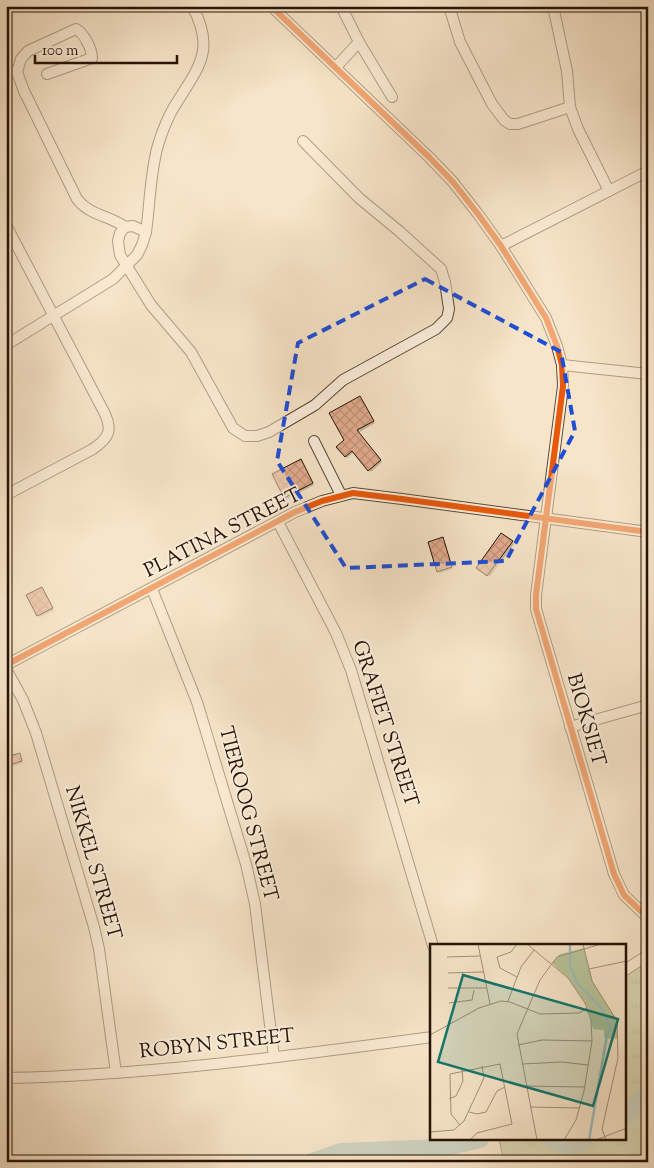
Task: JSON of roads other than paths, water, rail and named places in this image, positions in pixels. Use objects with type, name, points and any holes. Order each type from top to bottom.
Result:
[{"type":"street","points":[[6,345],[113,279],[137,256],[146,232],[158,146],[170,113],[194,77],[202,56],[203,36],[198,18],[192,6]]},
{"type":"street","name":"BIOKSIET","points":[[271,6],[441,169],[469,202],[501,246],[546,318],[554,337],[562,365],[562,401],[536,595],[536,609],[618,885],[629,900],[648,918]]},
{"type":"street","points":[[341,6],[359,42],[392,97]]},
{"type":"street","points":[[449,6],[460,42],[469,61],[492,104],[504,120],[510,124],[518,124],[570,107]]},
{"type":"street","points":[[553,6],[565,63],[570,107],[578,129],[609,191]]},
{"type":"street","points":[[47,74],[92,58],[82,32],[76,29],[28,51],[21,59],[17,72],[24,92],[77,199],[88,210],[112,220],[125,228]]},
{"type":"street","points":[[336,67],[359,42]]},
{"type":"street","points":[[146,232],[133,226],[125,228],[120,234],[117,244],[120,255],[151,305],[191,352],[233,428],[245,436],[257,436],[269,432],[315,405],[342,380],[436,329],[447,318],[449,309],[441,269],[360,198],[303,141]]},
{"type":"street","points":[[501,246],[648,171]]},
{"type":"street","points":[[6,225],[107,418],[109,428],[106,440],[93,449],[6,495]]},
{"type":"street","points":[[562,365],[648,374]]},
{"type":"street","points":[[314,442],[341,496]]},
{"type":"street","name":"PLATINA STREET","points":[[6,665],[295,512],[341,496],[353,494],[402,499],[648,532]]},
{"type":"street","name":"GRAFIET STREET","points":[[278,522],[336,633],[352,670],[432,944]]},
{"type":"street","name":"TIEROOG STREET","points":[[152,589],[191,684],[244,856],[255,904],[274,1057]]},
{"type":"street","name":"NIKKEL STREET","points":[[6,669],[36,732],[94,927],[99,949],[116,1074]]},
{"type":"street","points":[[570,727],[648,705]]},
{"type":"street","points":[[626,969],[648,956]]},
{"type":"street","name":"ROBYN STREET","points":[[6,1078],[116,1074],[430,1037]]},
{"type":"waterway","points":[[626,1115],[648,1094]]},
{"type":"waterway","points":[[312,1162],[341,1152],[442,1148],[476,1140]]},
{"type":"waterway","points":[[553,1140],[563,1146],[577,1144],[583,1140]]}]
